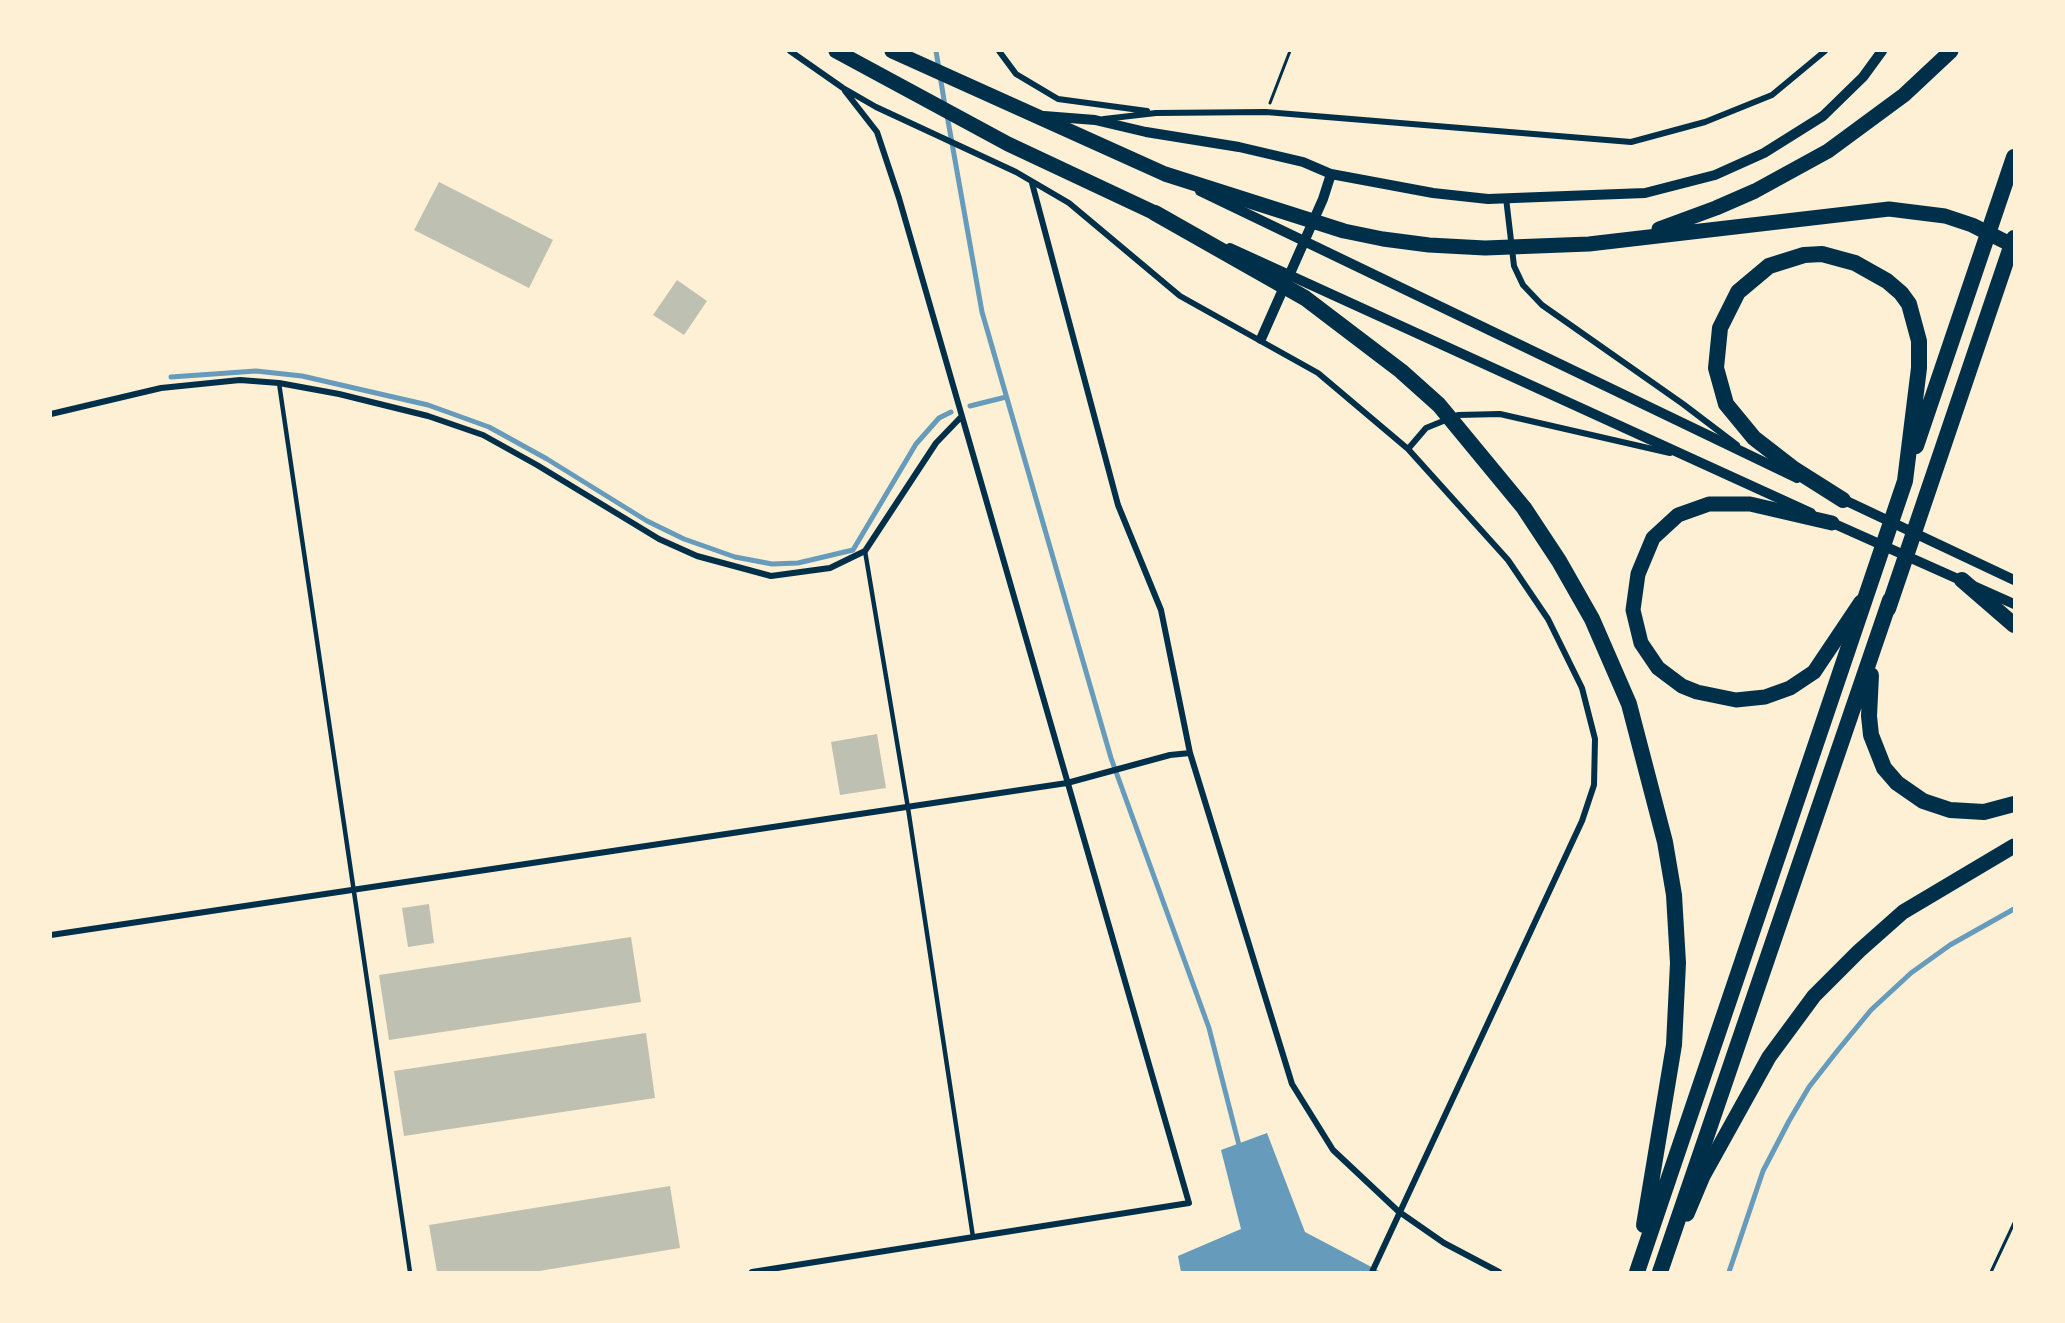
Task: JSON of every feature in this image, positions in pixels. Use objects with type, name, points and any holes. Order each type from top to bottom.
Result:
[{"type":"highway","points":[[1637,1272],[2014,157]]},
{"type":"highway","points":[[1155,213],[1305,298],[1401,371],[1439,405],[1524,508],[1559,561],[1592,619],[1629,704],[1665,842],[1674,896],[1678,963],[1674,1045],[1637,1272]]},
{"type":"highway","points":[[1661,1272],[2014,238]]},
{"type":"highway","points":[[1843,500],[1794,469],[1754,438],[1726,404],[1719,387],[1716,347],[1727,310],[1738,292],[1754,277],[1769,266],[1787,260],[1822,254],[1855,263],[1887,281],[1901,292],[1909,304],[1919,340],[1919,368],[1905,481]]},
{"type":"highway","points":[[1962,580],[2014,625]]},
{"type":"highway","points":[[1890,600],[1872,669],[1870,690],[1871,735],[1884,768],[1909,793],[1935,806],[1966,812],[1984,812],[2014,804]]},
{"type":"main road","points":[[836,51],[875,70],[1008,144],[1155,213]]},
{"type":"main road","points":[[892,51],[1000,102],[1165,174],[1344,231],[1383,239],[1429,245],[1485,248],[1589,244],[1889,209],[1945,216],[1972,225],[2014,246]]},
{"type":"main road","points":[[1589,244],[1673,225],[1726,204],[1792,171],[1860,128],[1904,95],[1951,51]]},
{"type":"main road","points":[[1832,523],[1750,504],[1708,504],[1678,515],[1653,538],[1638,574],[1634,610],[1641,643],[1658,668],[1689,689],[1723,699],[1765,697],[1790,688],[1814,672],[1867,592]]},
{"type":"main road","points":[[1661,1272],[1703,1176],[1739,1110],[1769,1057],[1814,996],[1859,951],[1903,912],[2011,848]]},
{"type":"street","points":[[790,51],[843,88],[876,106],[1016,172],[1069,203],[1180,296],[1261,339],[1318,373],[1408,449],[1508,560],[1548,619],[1582,688],[1595,739],[1594,785],[1582,821],[1398,1211],[1372,1272]]},
{"type":"street","points":[[999,51],[1016,74],[1058,99],[1156,112]]},
{"type":"street","points":[[1095,120],[1156,112],[1266,112],[1631,142],[1704,122],[1772,95],[1825,51]]},
{"type":"street","points":[[1028,114],[1095,120],[1292,159],[1331,174],[1433,194],[1506,198],[1645,193],[1715,175],[1764,153],[1823,116],[1863,77],[1882,51]]},
{"type":"street","points":[[752,1272],[1189,1203],[899,198],[877,132],[843,88]]},
{"type":"street","points":[[1165,174],[1752,457],[2014,580]]},
{"type":"street","points":[[1261,339],[1323,199],[1331,174]]},
{"type":"street","points":[[1032,183],[1118,505],[1161,610],[1190,753],[1292,1084],[1333,1150],[1398,1211],[1444,1243],[1499,1272]]},
{"type":"street","points":[[1506,198],[1514,266],[1523,285],[1542,305],[1683,404],[1752,457]]},
{"type":"street","points":[[1155,213],[2014,604]]},
{"type":"street","points":[[51,414],[161,388],[240,380],[279,383],[428,416],[483,435],[659,539],[739,569],[771,576],[798,575],[830,568],[866,551],[936,442],[961,417]]},
{"type":"street","points":[[1408,449],[1426,428],[1458,415],[1500,414],[1694,458]]},
{"type":"street","points":[[51,935],[1067,783],[1170,755],[1190,753]]},
{"type":"lane","points":[[279,383],[410,1272]]},
{"type":"lane","points":[[866,551],[908,808],[973,1237]]},
{"type":"path","points":[[1266,112],[1290,51]]},
{"type":"path","points":[[1991,1272],[2014,1223]]},
{"type":"water","points":[[1267,1133],[1305,1232],[1381,1272],[1181,1272],[1178,1256],[1241,1229],[1221,1150]]},
{"type":"building","points":[[439,182],[553,240],[529,288],[414,230]]},
{"type":"building","points":[[677,280],[707,301],[684,335],[653,315]]},
{"type":"building","points":[[877,734],[886,788],[840,795],[831,742]]},
{"type":"building","points":[[429,904],[434,943],[408,947],[402,908]]},
{"type":"building","points":[[631,937],[641,1002],[389,1040],[379,975]]},
{"type":"building","points":[[646,1033],[655,1098],[404,1136],[394,1071]]},
{"type":"building","points":[[670,1186],[680,1248],[533,1272],[437,1272],[429,1225]]},
{"type":"waterway","points":[[936,51],[945,106]]},
{"type":"waterway","points":[[947,115],[982,312],[1111,758],[1209,1028],[1240,1149]]},
{"type":"waterway","points":[[171,377],[256,371],[302,376],[428,405],[489,427],[547,459],[647,521],[684,539],[735,557],[772,564],[798,563],[853,550],[916,444],[939,418],[951,412]]},
{"type":"waterway","points":[[970,406],[1006,397]]},
{"type":"waterway","points":[[1729,1272],[1763,1171],[1809,1087],[1838,1050],[1871,1010],[1911,973],[1950,945],[2014,909]]}]
